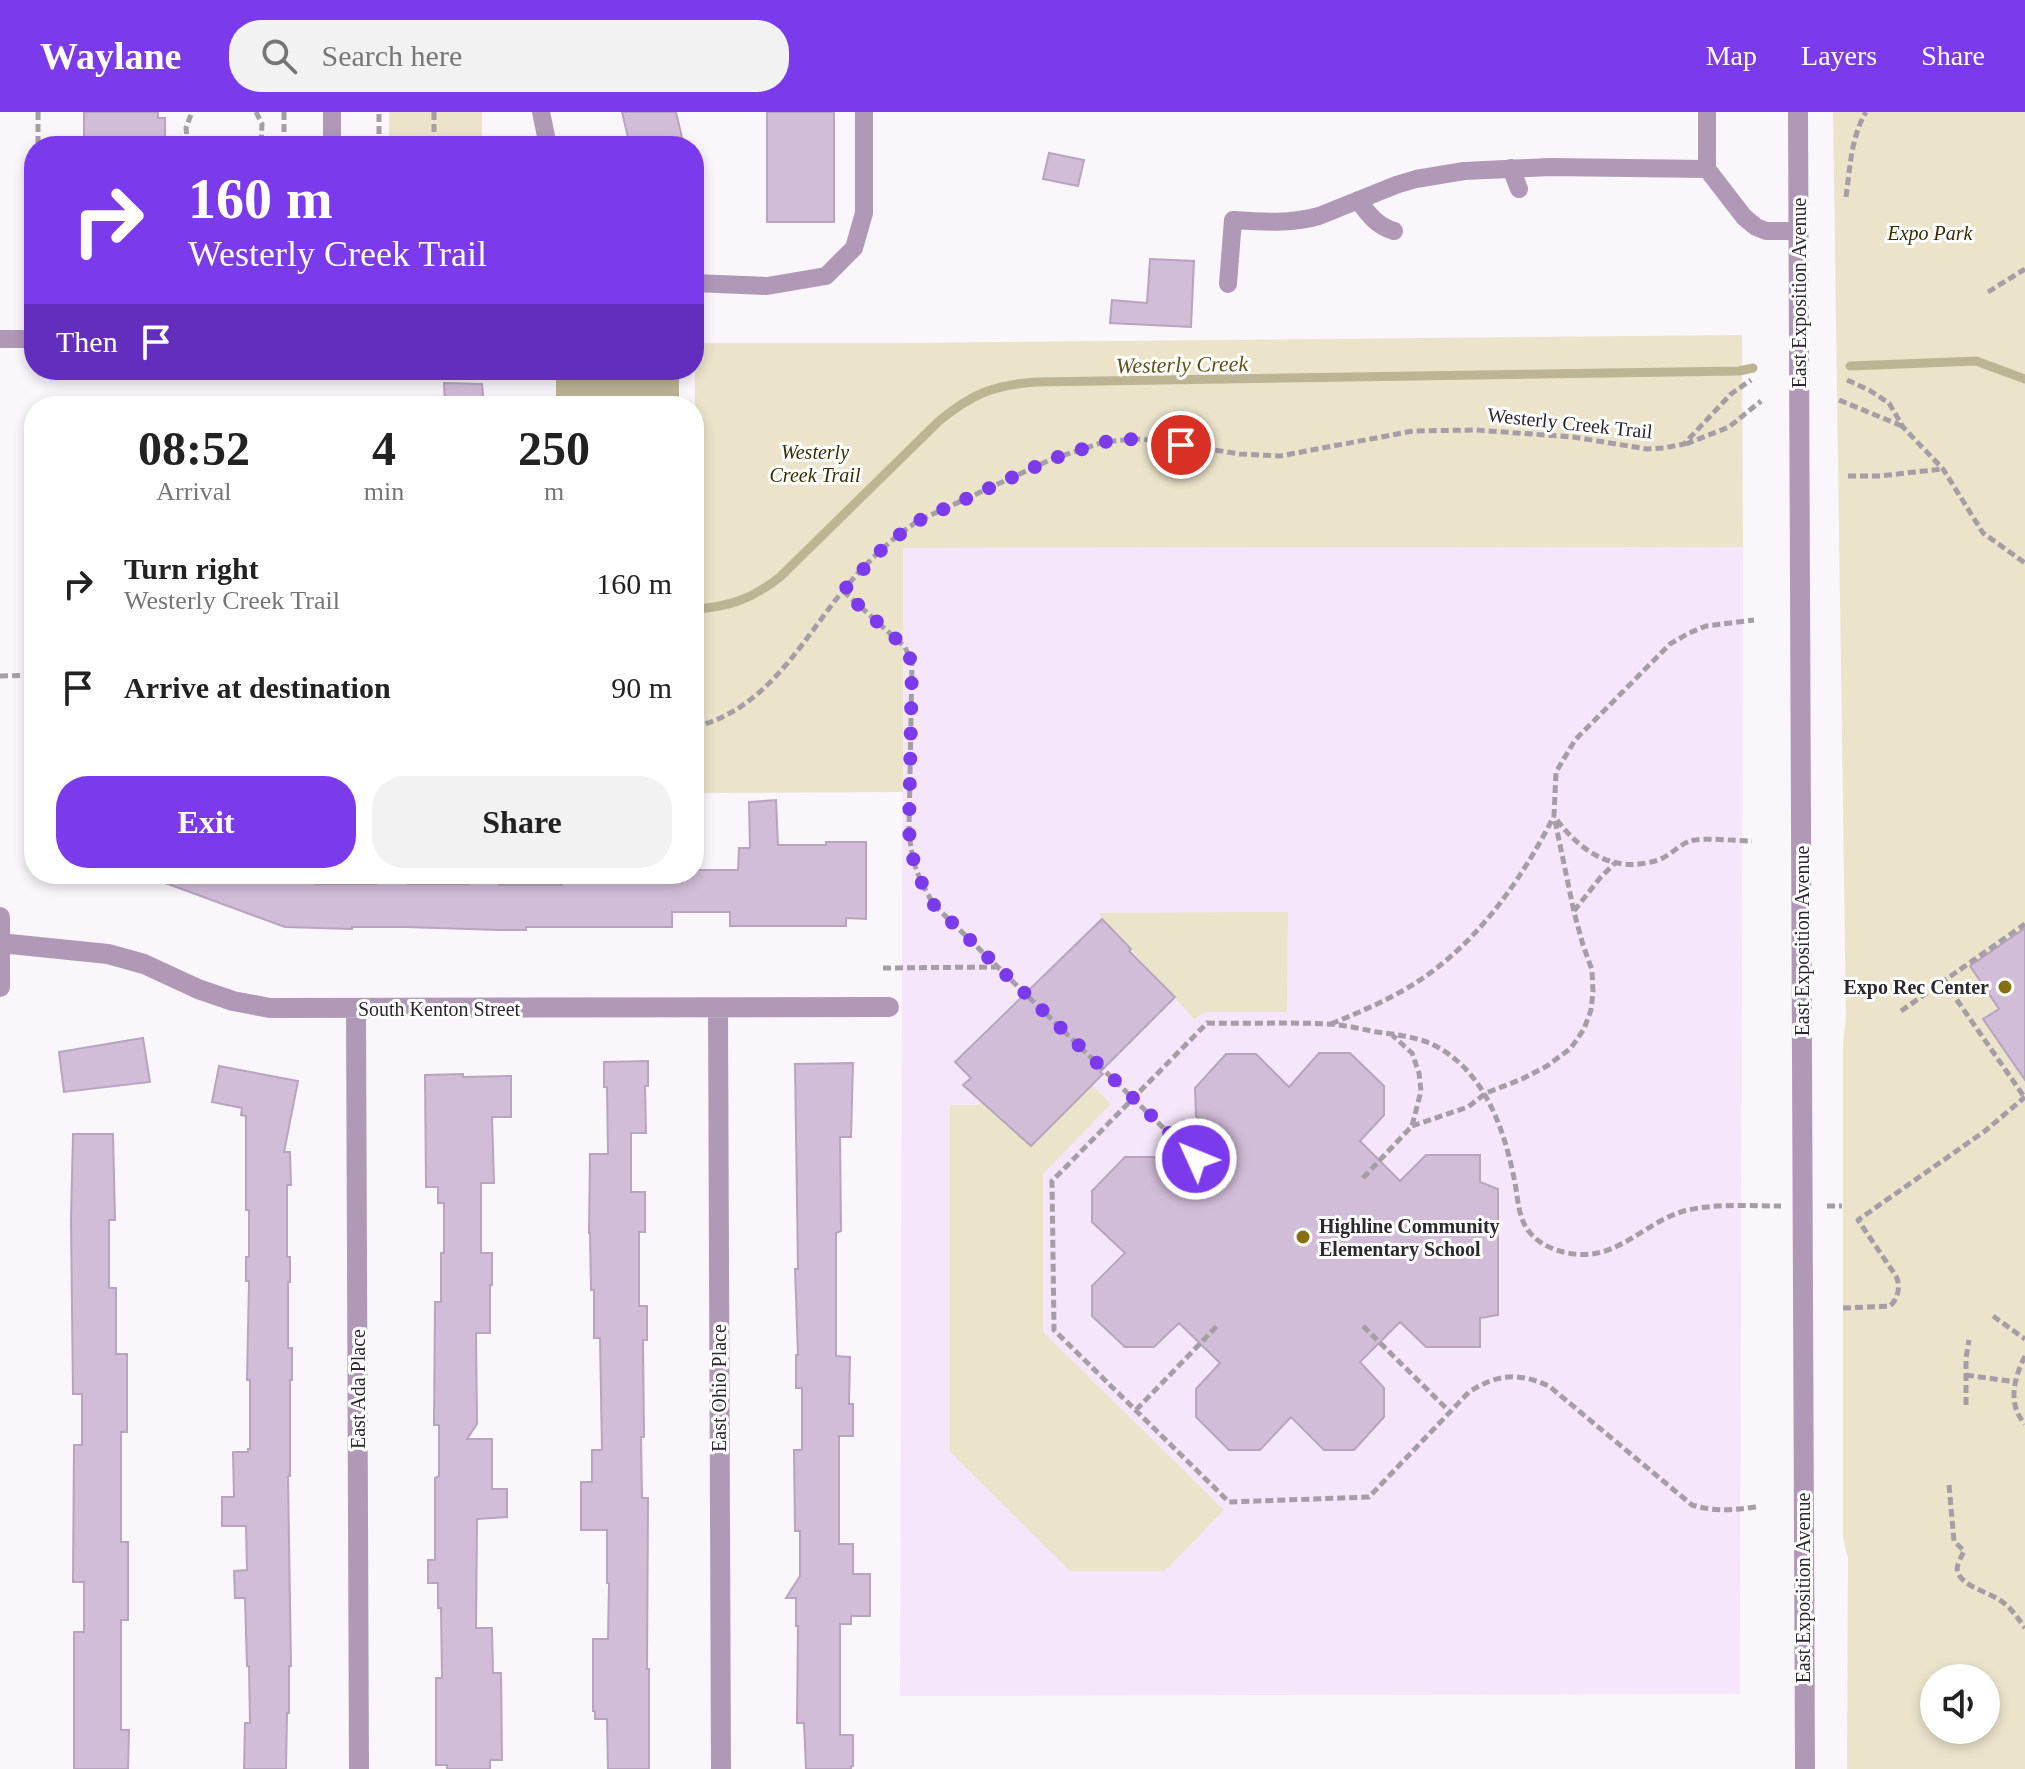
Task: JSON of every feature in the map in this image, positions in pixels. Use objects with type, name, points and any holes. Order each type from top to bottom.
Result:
[{"type":"street","name":"East Exposition Avenue","points":[[1798,112],[1805,1769]]},
{"type":"street","points":[[0,917],[0,987]]},
{"type":"street","name":"South Kenton Street","points":[[0,943],[108,954],[144,964],[221,997],[270,1008],[889,1007]]},
{"type":"street","name":"East Ohio Place","points":[[718,1008],[721,1769]]},
{"type":"street","name":"East Ada Place","points":[[356,1009],[359,1769]]},
{"type":"lane","points":[[332,112],[332,136]]},
{"type":"lane","points":[[541,112],[546,136]]},
{"type":"lane","points":[[704,283],[767,286],[826,276],[854,248],[864,213],[864,112]]},
{"type":"lane","points":[[1707,112],[1707,169],[1744,217],[1766,231],[1799,231]]},
{"type":"lane","points":[[1228,284],[1233,220],[1306,220],[1416,179],[1464,171],[1550,167],[1707,169]]},
{"type":"lane","points":[[1511,168],[1519,189]]},
{"type":"lane","points":[[1358,200],[1377,223],[1394,231]]},
{"type":"lane","points":[[0,339],[24,339]]},
{"type":"path","points":[[38,112],[38,136]]},
{"type":"path","points":[[187,136],[186,128],[192,112]]},
{"type":"path","points":[[256,112],[262,124],[261,136]]},
{"type":"path","points":[[284,112],[284,136]]},
{"type":"path","points":[[379,112],[379,136]]},
{"type":"path","points":[[434,112],[434,136]]},
{"type":"path","points":[[1846,197],[1852,149],[1866,112]]},
{"type":"path","points":[[1988,292],[2025,269]]},
{"type":"path","points":[[1684,444],[1731,394],[1751,380]]},
{"type":"path","points":[[1847,380],[1889,403],[1903,427],[1943,469],[1983,533],[2025,563]]},
{"type":"path","points":[[1839,400],[1903,427]]},
{"type":"path","name":"Westerly Creek Trail","points":[[704,725],[746,705],[763,691],[843,591],[887,544],[918,521],[1052,459],[1104,442],[1151,440],[1240,454],[1280,456],[1413,431],[1476,430],[1573,437],[1647,449],[1701,439],[1729,427],[1761,401]]},
{"type":"path","points":[[1848,476],[1943,469]]},
{"type":"path","points":[[843,591],[905,647],[912,663],[911,857],[934,905],[1216,1179]]},
{"type":"path","points":[[1363,1178],[1412,1126],[1468,1107],[1486,1093],[1547,1066],[1571,1048],[1584,1029],[1591,1010],[1592,970],[1574,912],[1554,816],[1556,772],[1575,740],[1670,644],[1706,626],[1754,620]]},
{"type":"path","points":[[0,676],[24,675]]},
{"type":"path","points":[[1554,816],[1571,838],[1589,852],[1615,863],[1660,859],[1692,840],[1752,841]]},
{"type":"path","points":[[1330,1024],[1375,1006],[1406,989],[1435,970],[1462,946],[1511,888],[1554,816]]},
{"type":"path","points":[[1574,912],[1615,863]]},
{"type":"path","points":[[1901,1011],[2025,924]]},
{"type":"path","points":[[883,968],[999,967]]},
{"type":"path","points":[[1843,1308],[1890,1306],[1899,1287],[1896,1276],[1858,1220],[1985,1131],[2025,1097],[1943,980]]},
{"type":"path","points":[[1754,1206],[1687,1210],[1664,1218],[1623,1244],[1597,1254],[1577,1255],[1550,1248],[1535,1239],[1525,1227],[1518,1209],[1502,1133],[1486,1093],[1459,1062],[1425,1041],[1330,1024],[1207,1023],[1052,1181],[1054,1330],[1229,1502],[1369,1497],[1469,1392],[1486,1381],[1507,1377],[1529,1378],[1549,1386],[1692,1505],[1729,1511],[1756,1507]]},
{"type":"path","points":[[1390,1034],[1412,1053],[1419,1073],[1421,1091],[1412,1126]]},
{"type":"path","points":[[1993,1316],[2025,1339]]},
{"type":"path","points":[[1136,1410],[1217,1326]]},
{"type":"path","points":[[1363,1326],[1449,1411]]},
{"type":"path","points":[[1966,1405],[1969,1340]]},
{"type":"path","points":[[2025,1356],[2014,1392],[2015,1409],[2025,1424]]},
{"type":"path","points":[[1966,1375],[2016,1382]]},
{"type":"path","points":[[1949,1485],[1954,1541],[1964,1551],[1957,1567],[1958,1575],[1965,1582],[2001,1600],[2012,1609],[2025,1628]]},
{"type":"shaded area","points":[[556,380],[679,380],[679,396],[556,396]]},
{"type":"shaded area","points":[[1743,547],[1740,1694],[900,1696],[903,548]]},
{"type":"green space","points":[[389,112],[482,112],[482,136],[389,136]]},
{"type":"green space","name":"Expo Park","points":[[1833,112],[2025,112],[2025,1769],[1847,1769],[1848,1558],[1843,1538],[1843,1042],[1846,1019]]},
{"type":"green space","name":"Westerly Creek Trail","points":[[1742,335],[1743,547],[903,548],[903,792],[704,793],[704,396],[695,396],[695,380],[704,380],[704,343]]},
{"type":"green space","points":[[1288,912],[1287,1012],[1206,1012],[1194,1019],[1098,913]]},
{"type":"green space","points":[[1048,1040],[1111,1104],[1043,1174],[1043,1332],[1224,1510],[1165,1571],[1070,1571],[950,1452],[950,1105],[978,1105]]},
{"type":"building","points":[[84,112],[158,112],[158,118],[165,118],[165,136],[84,136]]},
{"type":"building","points":[[622,112],[676,112],[682,136],[628,136]]},
{"type":"building","points":[[767,112],[834,112],[834,222],[767,222]]},
{"type":"building","points":[[1049,153],[1084,160],[1078,186],[1043,179]]},
{"type":"building","points":[[1150,259],[1194,261],[1191,327],[1110,323],[1112,300],[1147,303]]},
{"type":"building","points":[[444,383],[482,384],[483,396],[445,396]]},
{"type":"building","points":[[776,800],[778,845],[866,842],[866,919],[846,918],[846,926],[730,926],[730,912],[672,912],[672,927],[526,927],[526,930],[499,930],[285,927],[168,884],[704,884],[704,870],[738,870],[739,848],[750,848],[749,802]]},
{"type":"building","points":[[1102,919],[1175,997],[1031,1146],[963,1085],[971,1078],[955,1062]]},
{"type":"building","name":"Expo Rec Center","points":[[2025,928],[2025,1080],[1983,1019],[1999,1009],[1970,966]]},
{"type":"building","points":[[143,1038],[150,1082],[64,1092],[59,1052]]},
{"type":"building","name":"Highline Community Elementary School","points":[[1319,1053],[1350,1053],[1384,1086],[1384,1115],[1360,1141],[1400,1181],[1426,1155],[1480,1155],[1480,1182],[1498,1189],[1498,1315],[1480,1318],[1480,1347],[1426,1347],[1400,1322],[1360,1362],[1384,1388],[1384,1417],[1354,1450],[1324,1450],[1291,1417],[1260,1450],[1229,1450],[1196,1417],[1196,1389],[1220,1363],[1179,1323],[1154,1347],[1125,1347],[1092,1316],[1092,1286],[1125,1253],[1092,1222],[1092,1191],[1125,1157],[1154,1157],[1180,1182],[1220,1142],[1196,1116],[1195,1088],[1226,1054],[1256,1054],[1289,1087]]},
{"type":"building","points":[[648,1061],[646,1133],[631,1133],[631,1192],[645,1192],[645,1232],[639,1232],[639,1306],[647,1306],[647,1340],[643,1340],[644,1437],[641,1437],[642,1498],[648,1498],[649,1769],[608,1769],[607,1719],[595,1719],[593,1711],[593,1639],[608,1639],[607,1530],[581,1530],[581,1482],[592,1482],[592,1450],[602,1450],[600,1338],[594,1338],[594,1290],[591,1290],[590,1154],[608,1154],[604,1062]]},
{"type":"building","points":[[853,1063],[851,1137],[840,1137],[841,1231],[836,1233],[836,1356],[850,1357],[849,1404],[853,1404],[853,1436],[839,1436],[839,1544],[853,1544],[853,1574],[870,1574],[870,1616],[851,1616],[851,1624],[840,1624],[840,1735],[853,1735],[853,1766],[851,1769],[806,1769],[804,1723],[797,1723],[796,1598],[786,1598],[800,1576],[800,1531],[795,1531],[794,1450],[802,1450],[802,1388],[796,1388],[795,1064]]},
{"type":"building","points":[[219,1066],[298,1081],[284,1152],[290,1152],[287,1257],[290,1257],[288,1348],[292,1348],[288,1476],[291,1666],[286,1769],[244,1769],[245,1723],[250,1723],[249,1666],[245,1598],[235,1598],[234,1571],[247,1570],[246,1526],[222,1526],[222,1497],[234,1497],[233,1452],[248,1452],[250,1449],[246,1116],[241,1115],[242,1108],[212,1102]]},
{"type":"building","points":[[463,1074],[463,1077],[511,1076],[511,1117],[492,1117],[494,1183],[481,1183],[481,1253],[492,1253],[490,1333],[476,1333],[477,1424],[467,1439],[492,1439],[492,1489],[507,1489],[507,1517],[477,1519],[476,1628],[492,1628],[493,1673],[501,1673],[502,1760],[490,1760],[490,1769],[447,1769],[447,1765],[436,1765],[436,1678],[442,1678],[441,1608],[438,1608],[438,1583],[428,1583],[428,1560],[435,1560],[435,1478],[439,1476],[439,1425],[434,1425],[435,1302],[441,1302],[444,1203],[438,1203],[438,1187],[426,1187],[425,1075]]},
{"type":"building","points":[[73,1134],[113,1134],[115,1220],[109,1220],[109,1288],[116,1288],[116,1354],[127,1354],[127,1432],[121,1432],[121,1542],[128,1542],[128,1620],[121,1620],[121,1730],[129,1730],[128,1769],[74,1769],[74,1632],[84,1632],[84,1582],[73,1582],[74,1445],[82,1445],[82,1394],[73,1394]]},
{"type":"waterway","name":"Westerly Creek","points":[[1850,366],[1976,361],[2025,379]]},
{"type":"waterway","name":"Westerly Creek","points":[[704,608],[740,600],[770,585],[939,421],[984,392],[1007,386],[1036,382],[1739,371],[1753,368]]},
{"type":"place","name":"Expo Rec Center","points":[[2005,987]]},
{"type":"place","name":"Highline Community Elementary School","points":[[1303,1237]]},
{"type":"route","points":[[1181,445],[1134,439],[1104,442],[1052,459],[902,531],[843,591],[905,647],[912,663],[911,857],[934,905],[1196,1159]]}]
